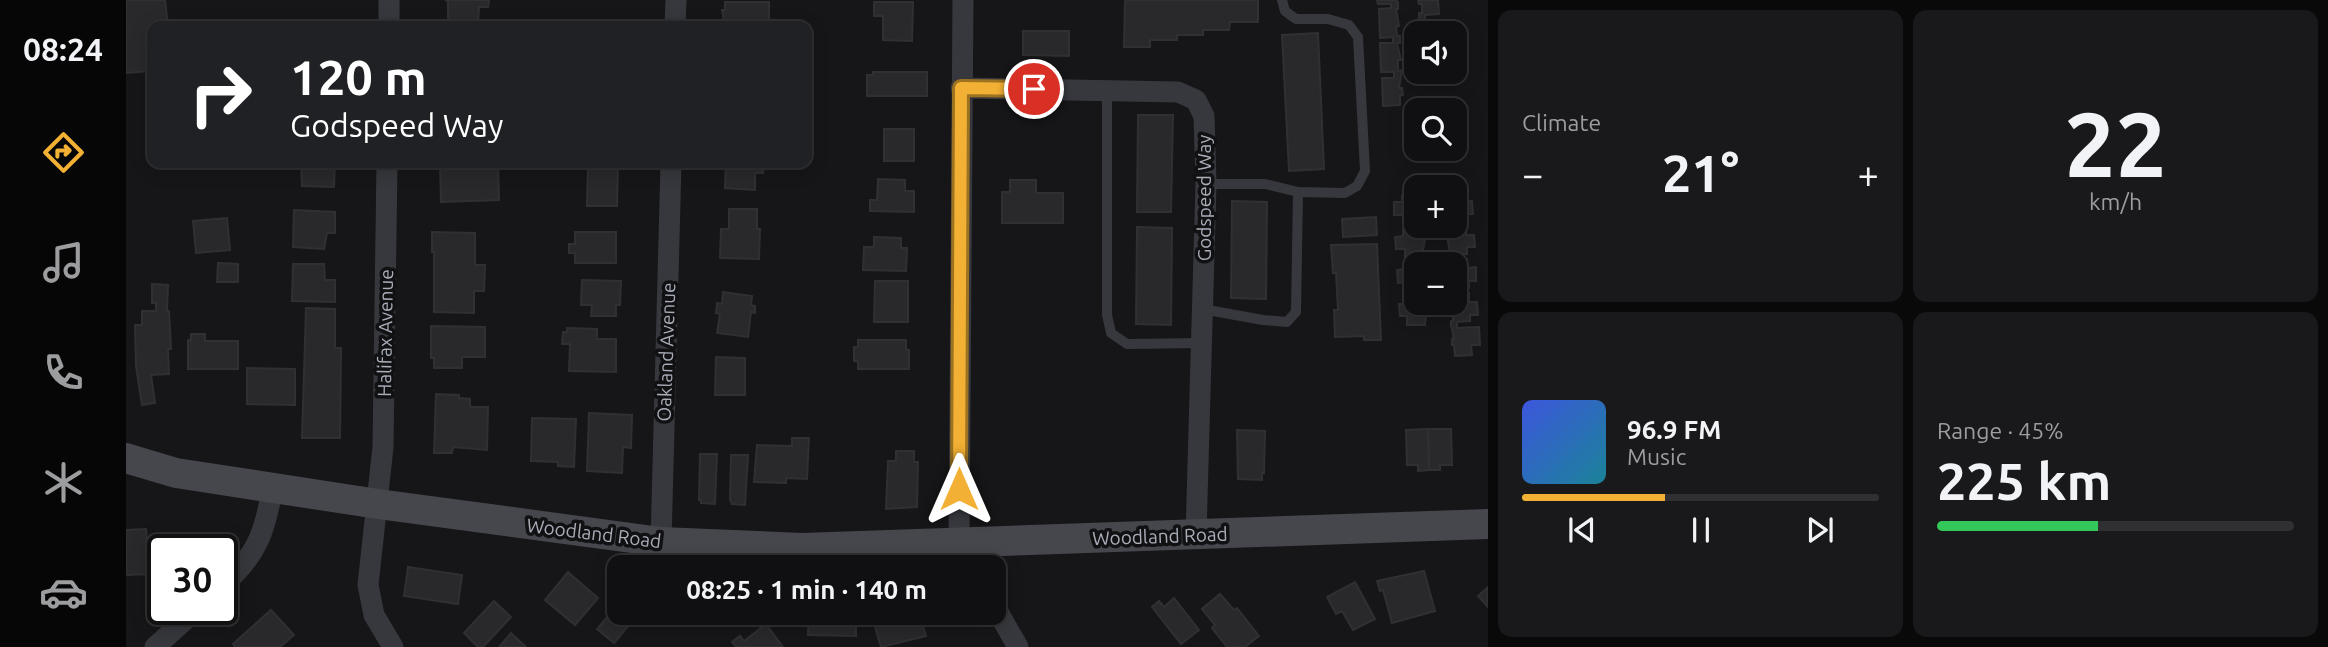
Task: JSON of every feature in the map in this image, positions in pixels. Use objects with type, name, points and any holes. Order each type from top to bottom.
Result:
[{"type":"main road","name":"Woodland Road","points":[[126,458],[176,473],[378,504],[661,542],[966,555],[1196,534],[1488,524]]},
{"type":"street","points":[[389,0],[389,21]]},
{"type":"street","points":[[675,21],[676,0]]},
{"type":"street","points":[[965,1],[961,88],[966,555]]},
{"type":"street","name":"Godspeed Way","points":[[961,88],[1178,92],[1196,100],[1204,116],[1206,184],[1196,534]]},
{"type":"street","name":"Halifax Avenue","points":[[387,168],[383,447],[368,585],[379,627],[393,647]]},
{"type":"street","name":"Oakland Avenue","points":[[661,542],[671,168]]},
{"type":"street","points":[[238,569],[258,547],[265,529],[273,488]]},
{"type":"street","points":[[155,647],[179,625]]},
{"type":"street","points":[[1005,625],[1018,647]]},
{"type":"lane","points":[[1206,184],[1265,184],[1298,192],[1345,193],[1357,186],[1365,171],[1357,37],[1349,25],[1328,19],[1296,19],[1285,11],[1282,0]]},
{"type":"lane","points":[[1107,91],[1107,315],[1111,333],[1127,344],[1202,343]]},
{"type":"lane","points":[[1202,309],[1287,322],[1296,312],[1298,192]]},
{"type":"building","points":[[126,0],[165,0],[167,21],[147,21],[147,71],[126,73]]},
{"type":"building","points":[[445,0],[489,0],[488,7],[479,7],[478,21],[448,21],[448,1]]},
{"type":"building","points":[[1125,0],[1258,0],[1258,22],[1230,22],[1229,30],[1203,30],[1203,35],[1177,35],[1177,40],[1150,40],[1150,47],[1124,47]]},
{"type":"building","points":[[1377,0],[1398,2],[1396,9],[1399,26],[1396,26],[1397,36],[1400,36],[1400,43],[1397,43],[1401,60],[1398,60],[1398,71],[1402,70],[1399,88],[1402,88],[1403,95],[1400,95],[1400,105],[1383,106],[1382,78],[1394,78],[1394,72],[1381,72],[1380,43],[1393,43],[1393,37],[1380,38],[1379,9],[1391,8],[1391,4],[1378,4]]},
{"type":"building","points":[[1418,0],[1438,0],[1439,14],[1425,15],[1425,21],[1419,21],[1422,4],[1419,4]]},
{"type":"building","points":[[725,2],[769,2],[769,21],[724,21],[722,10],[725,10]]},
{"type":"building","points":[[874,2],[913,2],[912,41],[883,40],[883,16],[874,16]]},
{"type":"building","points":[[1023,31],[1069,31],[1069,56],[1023,55]]},
{"type":"building","points":[[1318,33],[1324,169],[1289,171],[1282,35]]},
{"type":"building","points":[[873,72],[927,72],[927,96],[867,96],[867,75],[873,75]]},
{"type":"building","points":[[1138,115],[1173,115],[1171,212],[1137,212]]},
{"type":"building","points":[[884,129],[914,129],[914,161],[884,161]]},
{"type":"building","points":[[301,168],[335,168],[334,187],[302,186]]},
{"type":"building","points":[[440,168],[498,168],[499,200],[441,202]]},
{"type":"building","points":[[588,168],[618,168],[617,206],[587,206]]},
{"type":"building","points":[[726,168],[764,168],[763,173],[755,173],[755,190],[725,188]]},
{"type":"building","points":[[878,179],[905,180],[905,191],[914,191],[914,212],[870,211],[870,200],[877,200]]},
{"type":"building","points":[[1010,180],[1036,180],[1036,193],[1063,193],[1063,223],[1002,223],[1002,192],[1010,192]]},
{"type":"building","points":[[1404,195],[1404,223],[1403,215],[1394,215],[1394,202],[1402,202]]},
{"type":"building","points":[[1232,201],[1267,202],[1266,299],[1231,298]]},
{"type":"building","points":[[1472,201],[1473,214],[1467,214],[1467,202]]},
{"type":"building","points":[[729,209],[757,209],[757,229],[760,229],[759,259],[720,258],[721,229],[729,229]]},
{"type":"building","points":[[294,210],[335,212],[335,233],[327,233],[324,249],[293,247]]},
{"type":"building","points":[[1376,217],[1377,235],[1343,237],[1342,219]]},
{"type":"building","points":[[227,218],[230,250],[196,253],[193,221]]},
{"type":"building","points":[[1137,227],[1172,228],[1171,325],[1136,324]]},
{"type":"building","points":[[1403,229],[1404,238],[1425,240],[1422,252],[1396,249],[1395,237],[1403,236]]},
{"type":"building","points":[[432,232],[475,233],[475,265],[485,265],[484,291],[474,291],[474,313],[434,312]]},
{"type":"building","points":[[575,232],[616,232],[616,263],[575,263],[575,253],[569,253],[569,244],[575,244]]},
{"type":"building","points":[[1467,235],[1474,235],[1475,247],[1467,247],[1467,252],[1450,252],[1447,238],[1467,238]]},
{"type":"building","points":[[874,237],[901,238],[901,248],[907,248],[906,271],[863,270],[864,247],[874,247]]},
{"type":"building","points":[[1377,244],[1381,340],[1364,340],[1364,336],[1335,337],[1334,310],[1338,310],[1331,245]]},
{"type":"building","points":[[218,263],[238,264],[238,282],[217,282]]},
{"type":"building","points":[[293,264],[324,264],[325,280],[335,280],[335,302],[292,301]]},
{"type":"building","points":[[1476,267],[1476,281],[1469,281],[1469,288],[1467,268]]},
{"type":"building","points":[[1404,269],[1404,282],[1398,283],[1397,270]]},
{"type":"building","points":[[582,280],[621,281],[620,305],[616,305],[616,316],[591,316],[592,305],[581,305]]},
{"type":"building","points":[[875,281],[908,281],[908,322],[874,322]]},
{"type":"building","points":[[152,284],[168,285],[167,311],[171,349],[168,349],[169,374],[151,375],[155,403],[142,405],[136,366],[135,325],[142,325],[142,311],[156,311],[156,303],[152,303]]},
{"type":"building","points":[[723,292],[752,296],[751,305],[755,306],[755,313],[751,312],[748,337],[717,333],[720,314],[716,313],[717,303],[722,304]]},
{"type":"building","points":[[1469,293],[1469,302],[1477,302],[1478,315],[1470,315],[1470,321],[1457,322],[1457,328],[1479,327],[1480,345],[1471,345],[1472,355],[1455,356],[1452,345],[1453,315],[1467,315]]},
{"type":"building","points":[[1399,304],[1404,304],[1404,315],[1426,315],[1425,325],[1407,325],[1407,316],[1400,316]]},
{"type":"building","points":[[306,308],[335,309],[335,348],[341,348],[340,438],[302,438]]},
{"type":"building","points":[[431,326],[485,327],[485,357],[462,357],[462,368],[434,368],[434,358],[431,358]]},
{"type":"building","points":[[567,328],[597,329],[597,339],[616,339],[616,372],[569,371],[570,344],[562,344],[563,332],[567,332]]},
{"type":"building","points":[[191,334],[205,334],[205,341],[238,341],[238,369],[188,369],[188,340],[191,340]]},
{"type":"building","points":[[858,340],[906,340],[909,369],[858,369],[858,361],[854,361],[854,347],[858,347]]},
{"type":"building","points":[[716,357],[745,358],[745,395],[715,395]]},
{"type":"building","points":[[247,368],[295,369],[295,405],[247,404]]},
{"type":"building","points":[[436,394],[459,395],[459,398],[470,399],[470,407],[488,407],[487,450],[453,447],[452,453],[434,453]]},
{"type":"building","points":[[589,413],[632,415],[631,448],[623,447],[622,473],[587,471]]},
{"type":"building","points":[[532,418],[576,419],[574,467],[558,466],[558,462],[531,461]]},
{"type":"building","points":[[1428,429],[1451,429],[1452,465],[1440,465],[1440,470],[1429,470]]},
{"type":"building","points":[[1428,429],[1429,470],[1418,471],[1418,465],[1407,465],[1406,430]]},
{"type":"building","points":[[1237,430],[1265,431],[1262,480],[1238,479]]},
{"type":"building","points":[[792,438],[809,438],[807,479],[786,478],[786,483],[754,482],[757,445],[792,446]]},
{"type":"building","points":[[896,451],[914,451],[914,462],[918,462],[917,507],[886,509],[888,461],[896,461]]},
{"type":"building","points":[[700,454],[717,454],[715,504],[701,503],[699,500]]},
{"type":"building","points":[[731,455],[748,455],[745,505],[732,504],[730,500]]},
{"type":"building","points":[[146,529],[147,574],[126,575],[126,530]]},
{"type":"building","points":[[408,567],[462,575],[458,604],[404,596]]},
{"type":"building","points":[[1424,571],[1435,611],[1392,623],[1383,590],[1380,591],[1377,581]]},
{"type":"building","points":[[568,572],[598,598],[575,625],[545,600]]},
{"type":"building","points":[[1355,582],[1375,619],[1353,630],[1342,611],[1336,614],[1327,597]]},
{"type":"building","points":[[1488,587],[1488,607],[1478,596]]},
{"type":"building","points":[[1220,594],[1234,610],[1237,608],[1259,636],[1245,647],[1227,647],[1202,609]]},
{"type":"building","points":[[1174,598],[1199,630],[1181,644],[1152,607],[1159,601],[1164,607]]},
{"type":"building","points":[[494,601],[511,617],[483,647],[478,647],[464,633]]},
{"type":"building","points":[[271,610],[294,635],[280,647],[235,647],[233,644]]},
{"type":"building","points":[[607,617],[607,625],[629,625],[614,643],[597,629]]},
{"type":"building","points":[[767,625],[783,647],[736,647],[732,642],[740,636],[744,641]]},
{"type":"building","points":[[808,625],[856,625],[856,636],[808,635]]},
{"type":"building","points":[[874,625],[923,625],[926,636],[881,647]]},
{"type":"building","points":[[511,633],[526,647],[499,647]]},
{"type":"route","points":[[959,489],[961,88],[1034,89]]}]
